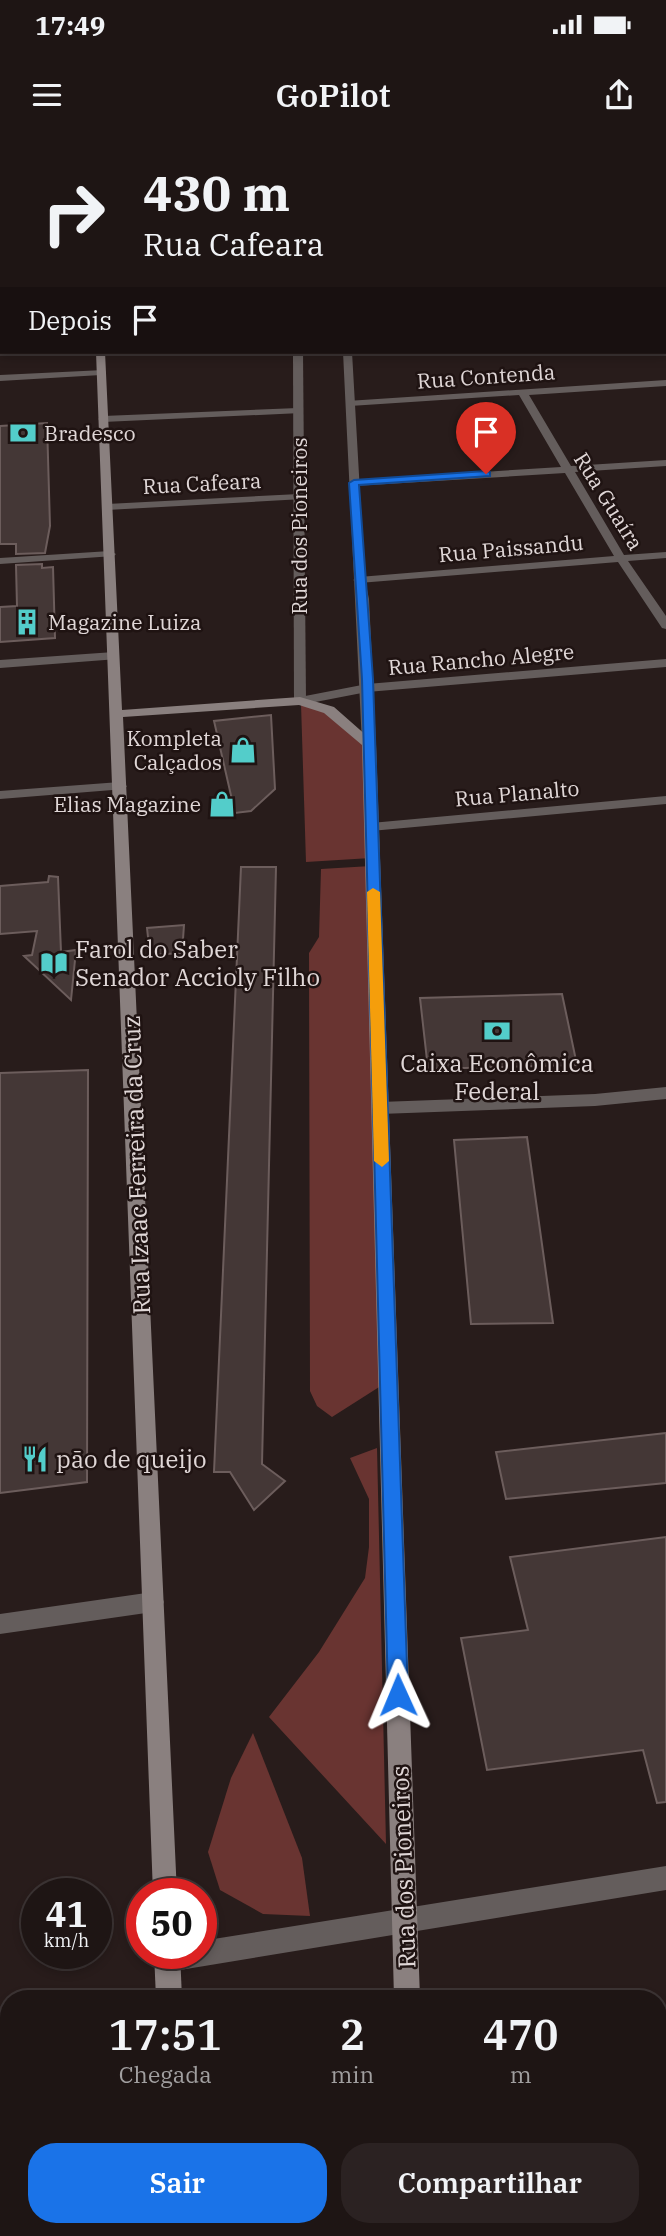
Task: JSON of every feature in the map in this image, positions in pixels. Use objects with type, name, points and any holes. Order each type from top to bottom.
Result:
[{"type":"main road","name":"Rua Izaac Ferreira da Cruz","points":[[100,354],[164,1878]]},
{"type":"main road","name":"Rua Rancho Alegre","points":[[117,714],[300,701],[329,710],[369,744]]},
{"type":"main road","name":"Rua dos Pioneiros","points":[[369,744],[407,1990]]},
{"type":"main road","points":[[168,1969],[169,1990]]},
{"type":"street","name":"Rua dos Pioneiros","points":[[298,354],[300,701]]},
{"type":"street","name":"Rua dos Pioneiros","points":[[347,354],[359,580],[363,599],[369,744]]},
{"type":"street","points":[[0,378],[101,372]]},
{"type":"street","name":"Rua Contenda","points":[[350,404],[666,383]]},
{"type":"street","name":"Rua Guaíra","points":[[523,393],[621,559],[666,625]]},
{"type":"street","points":[[103,419],[298,411]]},
{"type":"street","points":[[354,483],[666,463]]},
{"type":"street","name":"Rua Cafeara","points":[[107,507],[299,497]]},
{"type":"street","points":[[0,561],[110,554]]},
{"type":"street","name":"Rua Paissandu","points":[[359,580],[666,555]]},
{"type":"street","points":[[0,664],[114,656]]},
{"type":"street","name":"Rua Rancho Alegre","points":[[300,701],[367,688],[666,663]]},
{"type":"street","points":[[0,795],[120,786]]},
{"type":"street","name":"Rua Planalto","points":[[371,827],[666,800]]},
{"type":"street","points":[[380,1108],[595,1100],[666,1093]]},
{"type":"street","points":[[0,1624],[153,1602]]},
{"type":"street","points":[[217,1948],[666,1878]]},
{"type":"shaded area","points":[[301,704],[329,713],[367,746],[371,858],[306,862]]},
{"type":"shaded area","points":[[371,866],[387,1382],[332,1417],[317,1406],[310,1391],[309,953],[319,937],[321,869]]},
{"type":"shaded area","points":[[377,1448],[386,1844],[269,1717],[319,1652],[365,1578],[369,1547],[369,1499],[350,1458]]},
{"type":"shaded area","points":[[253,1733],[302,1858],[310,1916],[263,1914],[220,1890],[208,1852],[231,1778]]},
{"type":"building","points":[[47,423],[50,526],[45,553],[16,554],[16,544],[0,544],[0,426]]},
{"type":"building","points":[[42,564],[42,568],[53,567],[55,638],[0,642],[0,607],[17,606],[16,565]]},
{"type":"building","points":[[271,715],[275,789],[251,811],[235,813],[214,721]]},
{"type":"building","points":[[241,867],[276,867],[262,1464],[285,1481],[254,1510],[230,1472],[214,1472]]},
{"type":"building","points":[[49,876],[58,877],[61,952],[76,950],[71,1000],[24,956],[32,955],[37,931],[0,934],[0,886],[48,882]]},
{"type":"building","points":[[184,925],[182,953],[150,955],[147,928]]},
{"type":"building","name":"Caixa Econômica Federal","points":[[562,994],[577,1065],[428,1069],[420,998]]},
{"type":"building","points":[[88,1070],[87,1482],[0,1493],[0,1073]]},
{"type":"building","points":[[527,1137],[553,1323],[471,1324],[454,1140]]},
{"type":"building","points":[[666,1433],[666,1483],[506,1499],[496,1452]]},
{"type":"building","points":[[666,1537],[666,1802],[657,1803],[643,1750],[487,1770],[461,1638],[528,1630],[510,1557]]},
{"type":"slow traffic","points":[[373,892],[382,1161]]},
{"type":"place","name":"Bradesco","points":[[23,433]]},
{"type":"place","name":"Magazine Luiza","points":[[27,622]]},
{"type":"place","name":"Kompleta Calçados","points":[[243,750]]},
{"type":"place","name":"Elias Magazine","points":[[222,804]]},
{"type":"place","name":"Farol do Saber Senador Accioly Filho","points":[[54,963]]},
{"type":"place","name":"Caixa Econômica Federal","points":[[497,1031]]},
{"type":"place","name":"pão de queijo","points":[[35,1459]]},
{"type":"route","points":[[398,1695],[368,679],[354,483],[486,474]]}]
